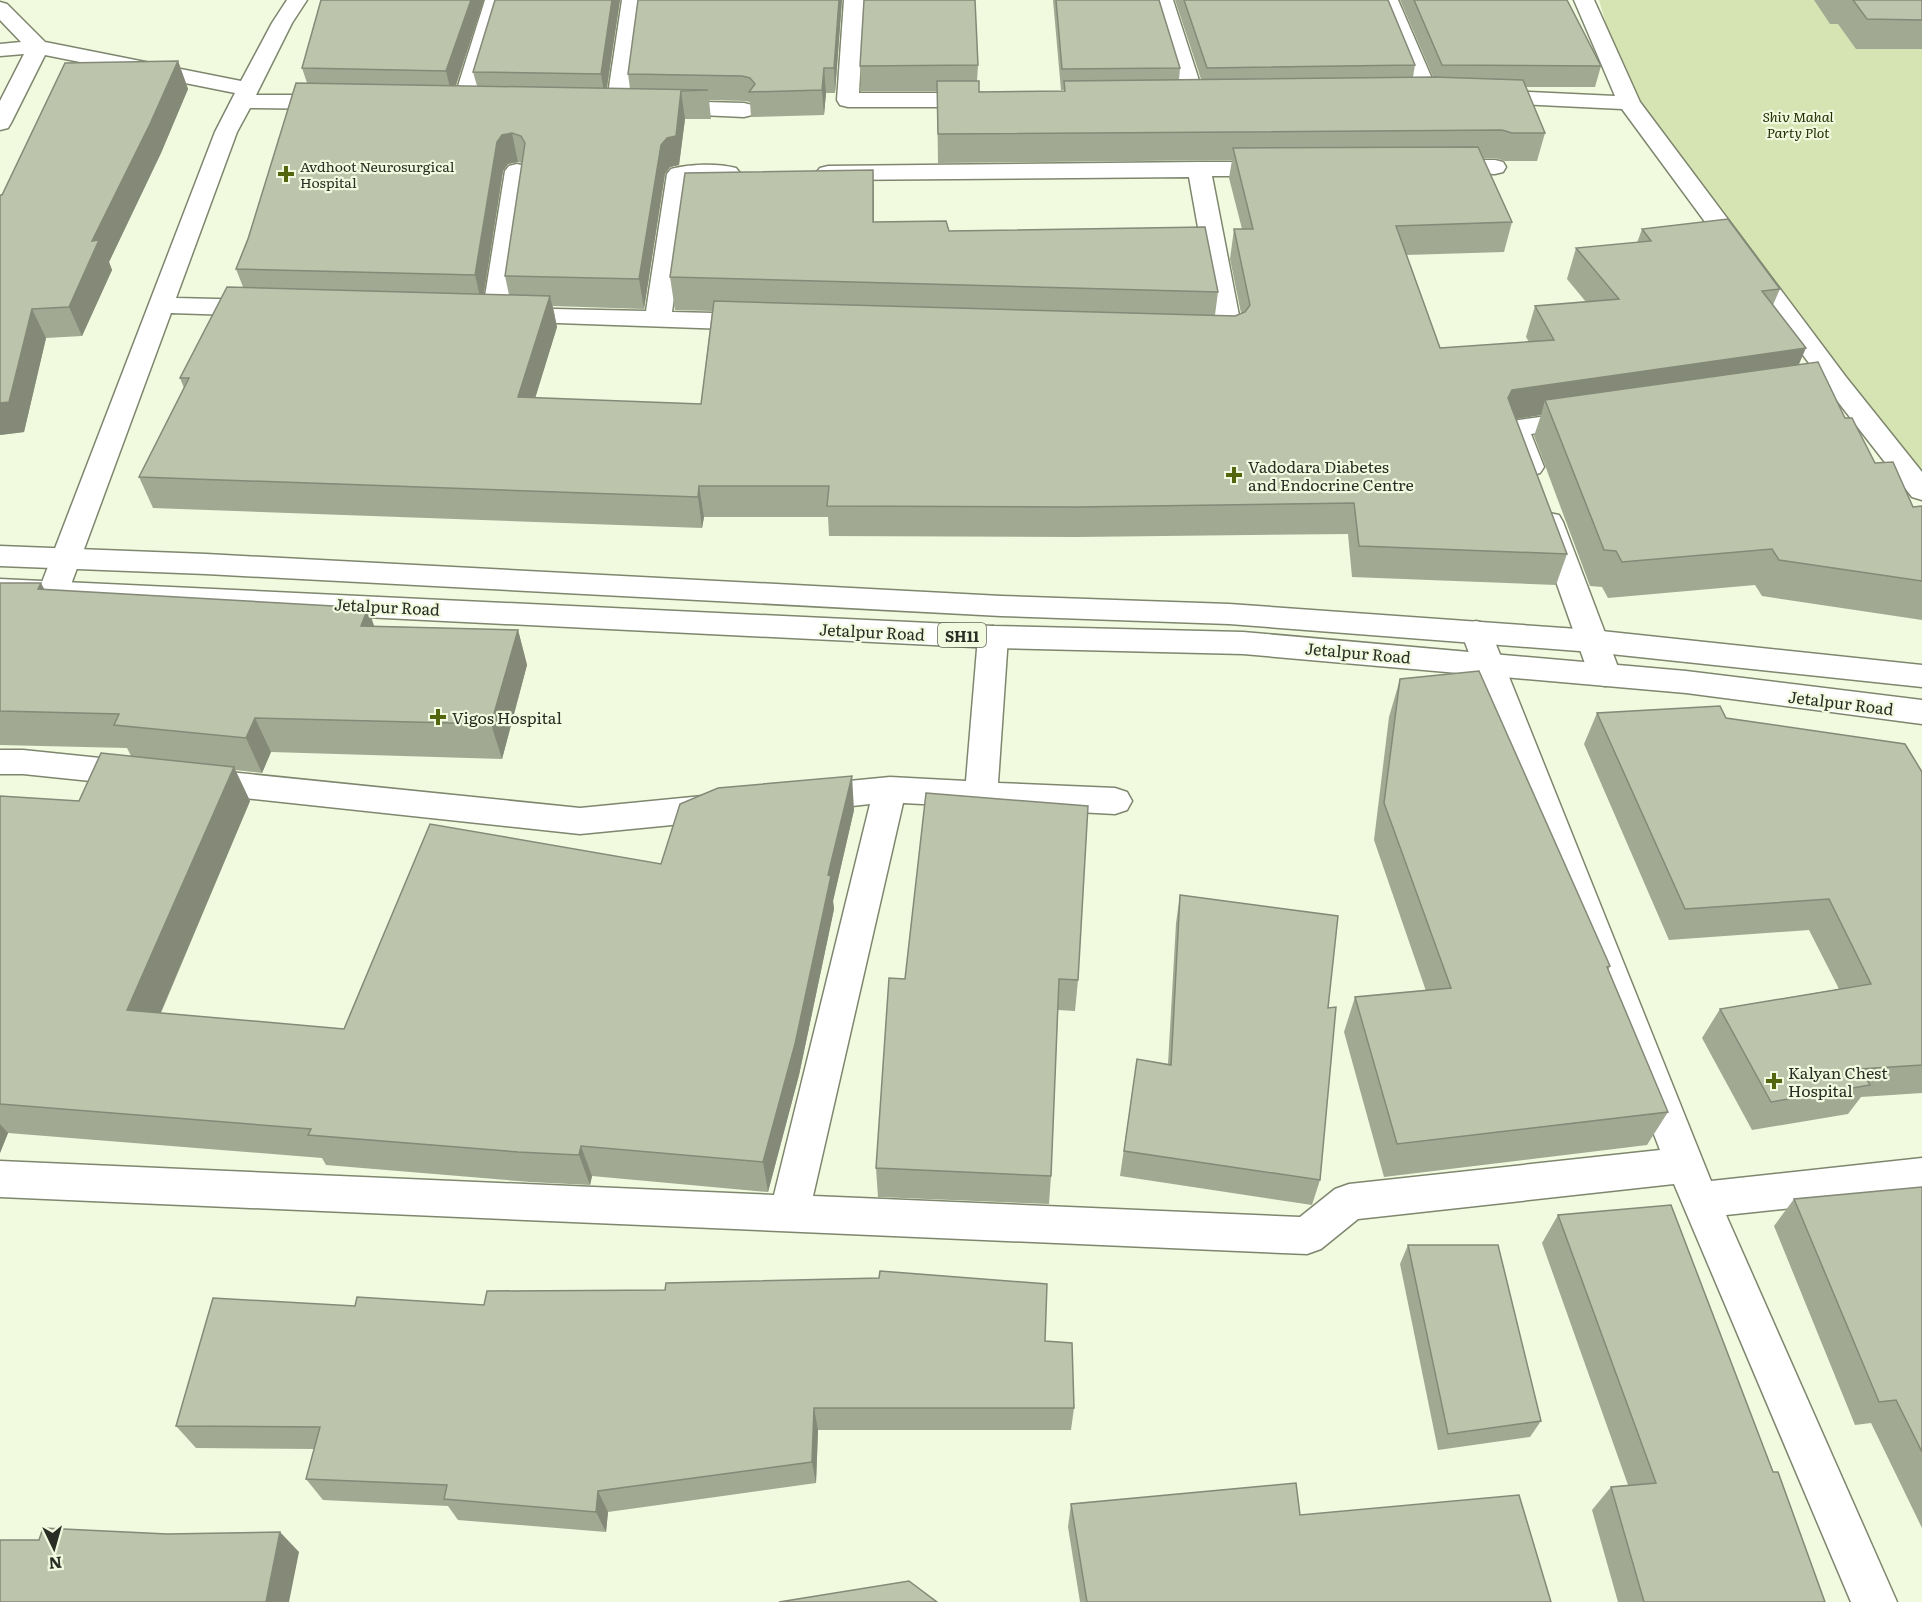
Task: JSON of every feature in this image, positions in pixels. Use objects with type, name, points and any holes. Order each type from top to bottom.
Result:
[{"type":"street","points":[[54,590],[68,558],[226,132],[282,23],[297,0]]},
{"type":"street","points":[[463,105],[495,0]]},
{"type":"street","points":[[617,107],[632,0]]},
{"type":"street","points":[[854,0],[848,100],[1007,100]]},
{"type":"street","points":[[1163,0],[1194,99]]},
{"type":"street","points":[[1388,0],[1428,94]]},
{"type":"street","points":[[1584,0],[1629,103],[1837,383],[1922,491]]},
{"type":"street","points":[[0,8],[38,47]]},
{"type":"street","points":[[0,123],[38,47]]},
{"type":"street","points":[[0,50],[38,47],[245,95],[358,103]]},
{"type":"street","points":[[1404,95],[1428,94],[1629,103]]},
{"type":"street","points":[[1170,99],[1217,99]]},
{"type":"street","points":[[440,104],[487,105]]},
{"type":"street","points":[[594,107],[744,110]]},
{"type":"street","points":[[1424,168],[1495,167]]},
{"type":"street","points":[[809,173],[1293,169]]},
{"type":"street","points":[[1182,334],[1230,336],[1198,170]]},
{"type":"street","points":[[517,171],[483,314],[777,323]]},
{"type":"street","points":[[658,320],[679,174],[750,173]]},
{"type":"street","points":[[161,305],[280,309]]},
{"type":"street","points":[[1803,388],[1837,383]]},
{"type":"street","points":[[1605,675],[1515,428],[1608,415]]},
{"type":"street","name":"Jetalpur Road","points":[[0,556],[1001,606],[1229,614],[1483,648],[1605,675],[1686,682],[1922,712]]},
{"type":"street","name":"Jetalpur Road","points":[[0,589],[993,637],[1483,648],[1592,641],[1922,676]]},
{"type":"street","name":"SH11","points":[[981,794],[993,637]]},
{"type":"street","points":[[1483,648],[1685,1165],[1874,1602]]},
{"type":"street","points":[[0,762],[23,762],[580,821],[890,790],[1115,801]]},
{"type":"street","points":[[789,1214],[890,790]]},
{"type":"street","points":[[0,1179],[1307,1236],[1349,1202],[1685,1165]]},
{"type":"street","points":[[1701,1200],[1922,1176]]},
{"type":"green space","name":"Shiv Mahal Party Plot","points":[[1599,0],[1922,0],[1922,498],[1629,103]]},
{"type":"building","points":[[321,0],[471,0],[446,71],[302,68]]},
{"type":"building","points":[[495,0],[612,0],[601,74],[473,72]]},
{"type":"building","points":[[638,0],[839,0],[834,68],[824,68],[822,90],[749,92],[755,84],[750,78],[742,76],[628,74]]},
{"type":"building","points":[[864,0],[975,0],[978,65],[860,66]]},
{"type":"building","points":[[1056,0],[1159,0],[1180,68],[1062,69]]},
{"type":"building","points":[[1184,0],[1388,0],[1415,65],[1207,68]]},
{"type":"building","points":[[1414,0],[1567,0],[1601,66],[1442,65]]},
{"type":"building","points":[[1853,0],[1922,0],[1922,20],[1867,19]]},
{"type":"building","points":[[178,61],[150,124],[92,241],[99,240],[69,307],[32,309],[9,402],[0,403],[0,195],[65,63]]},
{"type":"building","points":[[1434,77],[1523,80],[1545,133],[1512,133],[1502,130],[938,134],[937,81],[979,81],[979,92],[1065,91],[1064,81]]},
{"type":"building","points":[[296,83],[708,90],[681,91],[676,136],[667,138],[661,145],[639,279],[505,276],[525,143],[521,136],[512,133],[502,135],[497,142],[475,275],[236,269],[248,239]]},
{"type":"building","points":[[1478,147],[1512,222],[1396,226],[1440,348],[1554,340],[1535,306],[1619,299],[1576,248],[1651,241],[1642,229],[1728,219],[1780,289],[1762,291],[1806,348],[1512,390],[1508,398],[1567,554],[1359,546],[1354,503],[1078,507],[827,506],[829,486],[699,486],[698,497],[139,477],[189,378],[180,378],[227,287],[550,296],[518,397],[701,404],[714,301],[1235,316],[1245,312],[1250,305],[1234,229],[1253,229],[1233,148]]},
{"type":"building","points":[[873,170],[873,222],[946,221],[949,231],[1205,227],[1218,292],[670,277],[685,173]]},
{"type":"building","points":[[1818,362],[1845,418],[1852,418],[1875,463],[1893,462],[1913,507],[1922,506],[1922,581],[1779,560],[1772,549],[1622,562],[1616,551],[1604,550],[1545,400]]},
{"type":"building","points":[[0,583],[41,583],[38,589],[368,608],[361,626],[518,630],[491,724],[255,718],[246,738],[114,725],[119,714],[0,711]]},
{"type":"building","points":[[1479,671],[1610,966],[1607,967],[1668,1112],[1397,1144],[1355,997],[1451,988],[1384,803],[1400,679]]},
{"type":"building","points":[[1720,706],[1726,718],[1905,744],[1922,772],[1922,1065],[1861,1069],[1870,1085],[1771,1102],[1720,1009],[1871,984],[1829,899],[1685,909],[1597,713]]},
{"type":"building","points":[[101,753],[234,767],[127,1010],[344,1029],[430,824],[661,864],[680,804],[718,788],[852,776],[828,875],[831,876],[795,1044],[763,1162],[581,1146],[579,1155],[518,1152],[308,1135],[311,1129],[0,1104],[0,796],[79,801]]},
{"type":"building","points":[[926,793],[1088,806],[1078,980],[1059,979],[1051,1176],[876,1168],[889,978],[905,979]]},
{"type":"building","points":[[1180,895],[1338,916],[1328,1008],[1336,1007],[1320,1180],[1124,1151],[1137,1059],[1171,1065]]},
{"type":"building","points":[[1922,1187],[1922,1452],[1896,1400],[1879,1402],[1794,1199]]},
{"type":"building","points":[[1671,1205],[1773,1472],[1778,1472],[1825,1602],[1644,1602],[1611,1487],[1656,1483],[1558,1215]]},
{"type":"building","points":[[1408,1245],[1498,1245],[1541,1421],[1448,1434]]},
{"type":"building","points":[[880,1271],[1047,1284],[1045,1341],[1072,1343],[1074,1408],[814,1408],[812,1462],[598,1491],[596,1512],[444,1499],[447,1485],[306,1479],[320,1427],[176,1426],[213,1298],[355,1306],[357,1297],[484,1305],[487,1291],[665,1290],[666,1283],[879,1278]]},
{"type":"building","points":[[1296,1483],[1300,1515],[1519,1495],[1551,1602],[1087,1602],[1071,1504]]},
{"type":"building","points":[[43,1528],[167,1534],[280,1532],[266,1602],[0,1602],[0,1540],[39,1540]]},
{"type":"building","points":[[909,1581],[937,1602],[779,1602]]},
{"type":"place","name":"Avdhoot Neurosurgical Hospital","points":[[286,174]]},
{"type":"place","name":"Vadodara Diabetes and Endocrine Centre","points":[[1234,475]]},
{"type":"place","name":"Vigos Hospital","points":[[438,717]]},
{"type":"place","name":"Kalyan Chest Hospital","points":[[1774,1081]]}]
